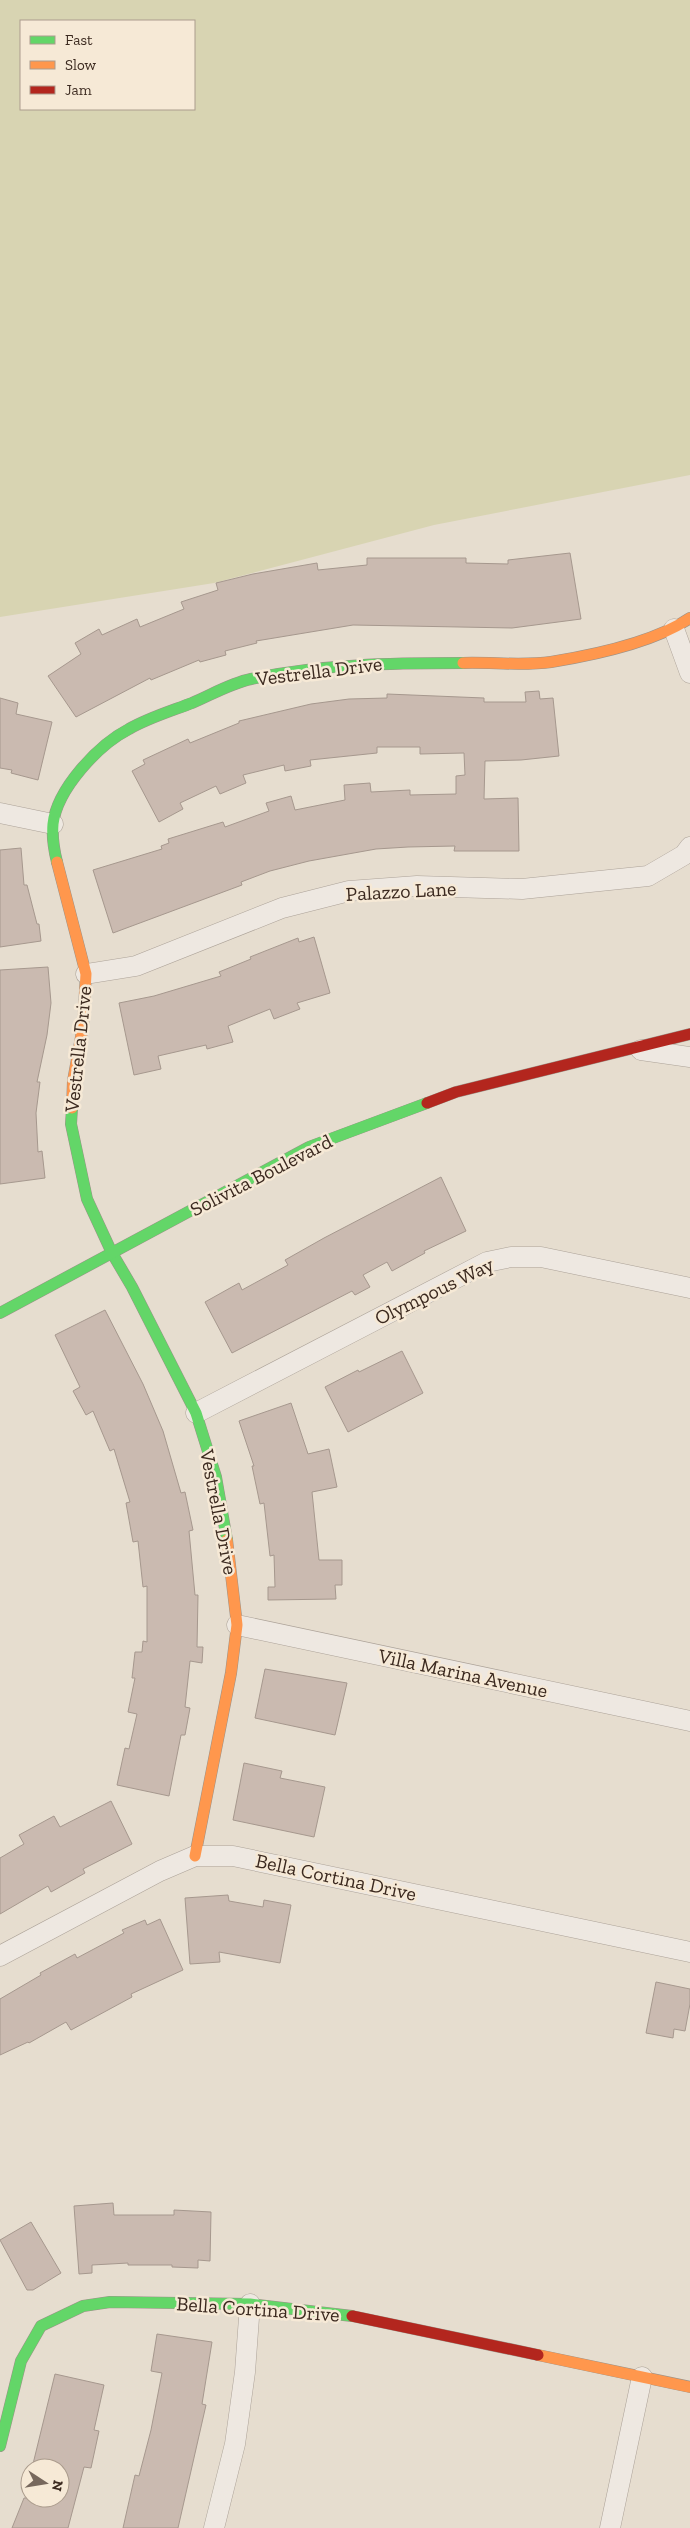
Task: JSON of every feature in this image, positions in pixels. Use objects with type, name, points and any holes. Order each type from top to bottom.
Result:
[{"type":"street","points":[[682,623],[690,673]]},
{"type":"street","name":"Vestrella Drive","points":[[195,1856],[218,1746],[237,1625],[228,1541],[216,1477],[196,1413],[132,1287],[112,1253],[87,1199],[71,1124],[73,1081],[83,1026],[86,974],[54,849],[53,824],[59,803],[71,782],[99,750],[128,728],[249,679],[314,668],[390,663],[550,662],[617,647],[682,623]]},
{"type":"street","points":[[0,813],[53,824]]},
{"type":"street","name":"Palazzo Lane","points":[[86,974],[136,966],[282,908],[349,890],[417,886],[522,889],[648,876],[684,854],[690,847]]},
{"type":"street","name":"Solivita Boulevard","points":[[0,1312],[309,1147],[456,1092],[690,1034]]},
{"type":"street","name":"Solivita Boulevard","points":[[624,1049],[690,1057]]},
{"type":"street","name":"Olympous Way","points":[[196,1413],[486,1262],[511,1257],[541,1257],[690,1288]]},
{"type":"street","name":"Villa Marina Avenue","points":[[237,1625],[690,1721]]},
{"type":"street","name":"Bella Cortina Drive","points":[[0,1956],[160,1871],[195,1856],[233,1856],[690,1952]]},
{"type":"street","name":"Bella Cortina Drive","points":[[0,2446],[21,2361],[41,2326],[83,2306],[110,2302],[250,2304],[338,2312],[690,2387]]},
{"type":"street","points":[[214,2528],[235,2444],[245,2372],[250,2304]]},
{"type":"street","points":[[610,2528],[642,2377]]},
{"type":"shaded area","points":[[0,0],[690,0],[690,475],[434,525],[214,583],[0,617]]},
{"type":"building","points":[[570,553],[581,619],[512,628],[353,625],[256,641],[257,643],[225,651],[226,655],[200,662],[199,660],[151,680],[150,678],[76,717],[48,676],[81,654],[75,643],[99,629],[102,635],[137,619],[140,627],[184,609],[181,602],[218,590],[216,583],[253,574],[317,563],[318,570],[367,565],[367,558],[466,558],[466,563],[508,564],[508,560]]},
{"type":"building","points":[[539,691],[540,699],[553,698],[559,756],[485,761],[484,799],[518,798],[519,851],[454,851],[455,846],[408,847],[376,849],[309,861],[270,871],[241,882],[242,885],[113,933],[93,870],[162,849],[161,846],[169,843],[168,839],[223,822],[225,827],[269,811],[266,803],[291,796],[295,810],[345,800],[344,785],[370,783],[371,792],[410,790],[410,795],[456,794],[456,776],[465,775],[464,753],[420,754],[420,747],[377,747],[377,753],[310,760],[311,766],[285,771],[284,765],[243,775],[246,783],[220,794],[216,786],[180,803],[183,809],[159,822],[132,771],[145,764],[143,760],[188,739],[190,743],[239,723],[239,721],[311,704],[349,699],[387,698],[387,694],[484,698],[484,702],[526,702],[525,692]]},
{"type":"building","points":[[0,698],[18,703],[16,714],[52,722],[38,780],[11,773],[12,770],[0,768]]},
{"type":"building","points":[[21,848],[24,885],[27,885],[37,924],[39,924],[41,941],[0,947],[0,850]]},
{"type":"building","points":[[314,937],[330,993],[297,1003],[300,1009],[274,1019],[270,1009],[228,1026],[233,1042],[207,1049],[206,1045],[158,1056],[161,1069],[134,1075],[119,1003],[154,996],[221,976],[219,972],[251,959],[250,957],[298,938],[299,942]]},
{"type":"building","points":[[48,967],[51,1003],[47,1035],[37,1082],[40,1082],[36,1113],[38,1152],[42,1151],[45,1178],[0,1184],[0,970]]},
{"type":"building","points":[[441,1177],[466,1231],[424,1251],[425,1253],[392,1271],[387,1262],[363,1275],[370,1287],[355,1295],[352,1291],[232,1353],[205,1302],[239,1283],[242,1290],[288,1265],[285,1260]]},
{"type":"building","points":[[105,1310],[143,1384],[163,1431],[181,1493],[185,1492],[193,1530],[189,1531],[195,1595],[198,1595],[197,1647],[203,1647],[202,1663],[190,1661],[185,1707],[190,1708],[185,1735],[181,1735],[169,1796],[117,1785],[125,1748],[129,1749],[137,1714],[128,1712],[135,1678],[132,1678],[135,1652],[142,1652],[143,1641],[147,1642],[147,1586],[143,1587],[138,1541],[133,1542],[126,1503],[130,1502],[114,1449],[110,1451],[93,1411],[86,1415],[73,1391],[80,1387],[55,1335]]},
{"type":"building","points":[[402,1351],[423,1393],[348,1432],[325,1387]]},
{"type":"building","points":[[291,1403],[308,1454],[329,1449],[337,1487],[312,1492],[319,1560],[342,1560],[342,1585],[335,1585],[336,1599],[268,1600],[268,1587],[275,1587],[274,1555],[270,1556],[264,1503],[260,1504],[252,1466],[254,1466],[239,1421]]},
{"type":"building","points":[[265,1669],[347,1683],[335,1735],[255,1718]]},
{"type":"building","points":[[244,1763],[282,1771],[280,1778],[325,1787],[314,1837],[233,1820]]},
{"type":"building","points":[[111,1801],[132,1844],[83,1869],[85,1873],[51,1892],[48,1886],[0,1914],[0,1858],[24,1844],[19,1835],[54,1816],[60,1827]]},
{"type":"building","points":[[228,1895],[229,1901],[263,1907],[264,1900],[291,1905],[280,1963],[219,1952],[220,1962],[190,1964],[185,1898]]},
{"type":"building","points":[[160,1919],[183,1970],[131,1994],[132,1997],[71,2030],[66,2022],[29,2043],[0,2055],[0,1999],[41,1975],[40,1973],[75,1954],[77,1958],[124,1933],[122,1930],[145,1920],[147,1925]]},
{"type":"building","points":[[656,1982],[690,1989],[690,2004],[685,2031],[674,2029],[673,2038],[646,2033]]},
{"type":"building","points":[[113,2203],[114,2215],[174,2215],[174,2210],[211,2212],[210,2261],[198,2260],[198,2268],[172,2267],[172,2265],[128,2265],[128,2263],[92,2265],[92,2273],[79,2274],[74,2206]]},
{"type":"building","points":[[31,2222],[61,2273],[33,2290],[27,2290],[0,2240]]},
{"type":"building","points":[[157,2334],[212,2342],[202,2404],[206,2405],[178,2528],[123,2528],[135,2475],[139,2476],[151,2430],[162,2373],[151,2371]]},
{"type":"building","points":[[55,2374],[104,2385],[94,2430],[99,2431],[91,2468],[84,2467],[68,2528],[12,2528],[20,2508],[70,2508],[70,2458],[34,2458]]},
{"type":"traffic: fast","points":[[57,862],[53,824],[62,797],[81,769],[92,757],[117,736],[136,725],[229,686],[277,674],[330,667],[463,663]]},
{"type":"traffic: fast","points":[[0,1313],[309,1147],[427,1103]]},
{"type":"traffic: fast","points":[[72,1108],[71,1124],[87,1199],[112,1253],[132,1287],[196,1413],[216,1477],[227,1540]]},
{"type":"traffic: fast","points":[[0,2446],[21,2361],[41,2326],[83,2306],[110,2302],[250,2304],[352,2316]]},
{"type":"traffic: slow","points":[[463,663],[540,663],[586,656],[642,641],[690,618]]},
{"type":"traffic: slow","points":[[57,862],[86,974],[83,1026],[73,1081],[72,1108]]},
{"type":"traffic: slow","points":[[195,1856],[231,1673],[237,1625],[227,1540]]},
{"type":"traffic: slow","points":[[538,2355],[690,2387]]},
{"type":"traffic: jam","points":[[427,1103],[456,1092],[690,1034]]},
{"type":"traffic: jam","points":[[352,2316],[538,2355]]}]
